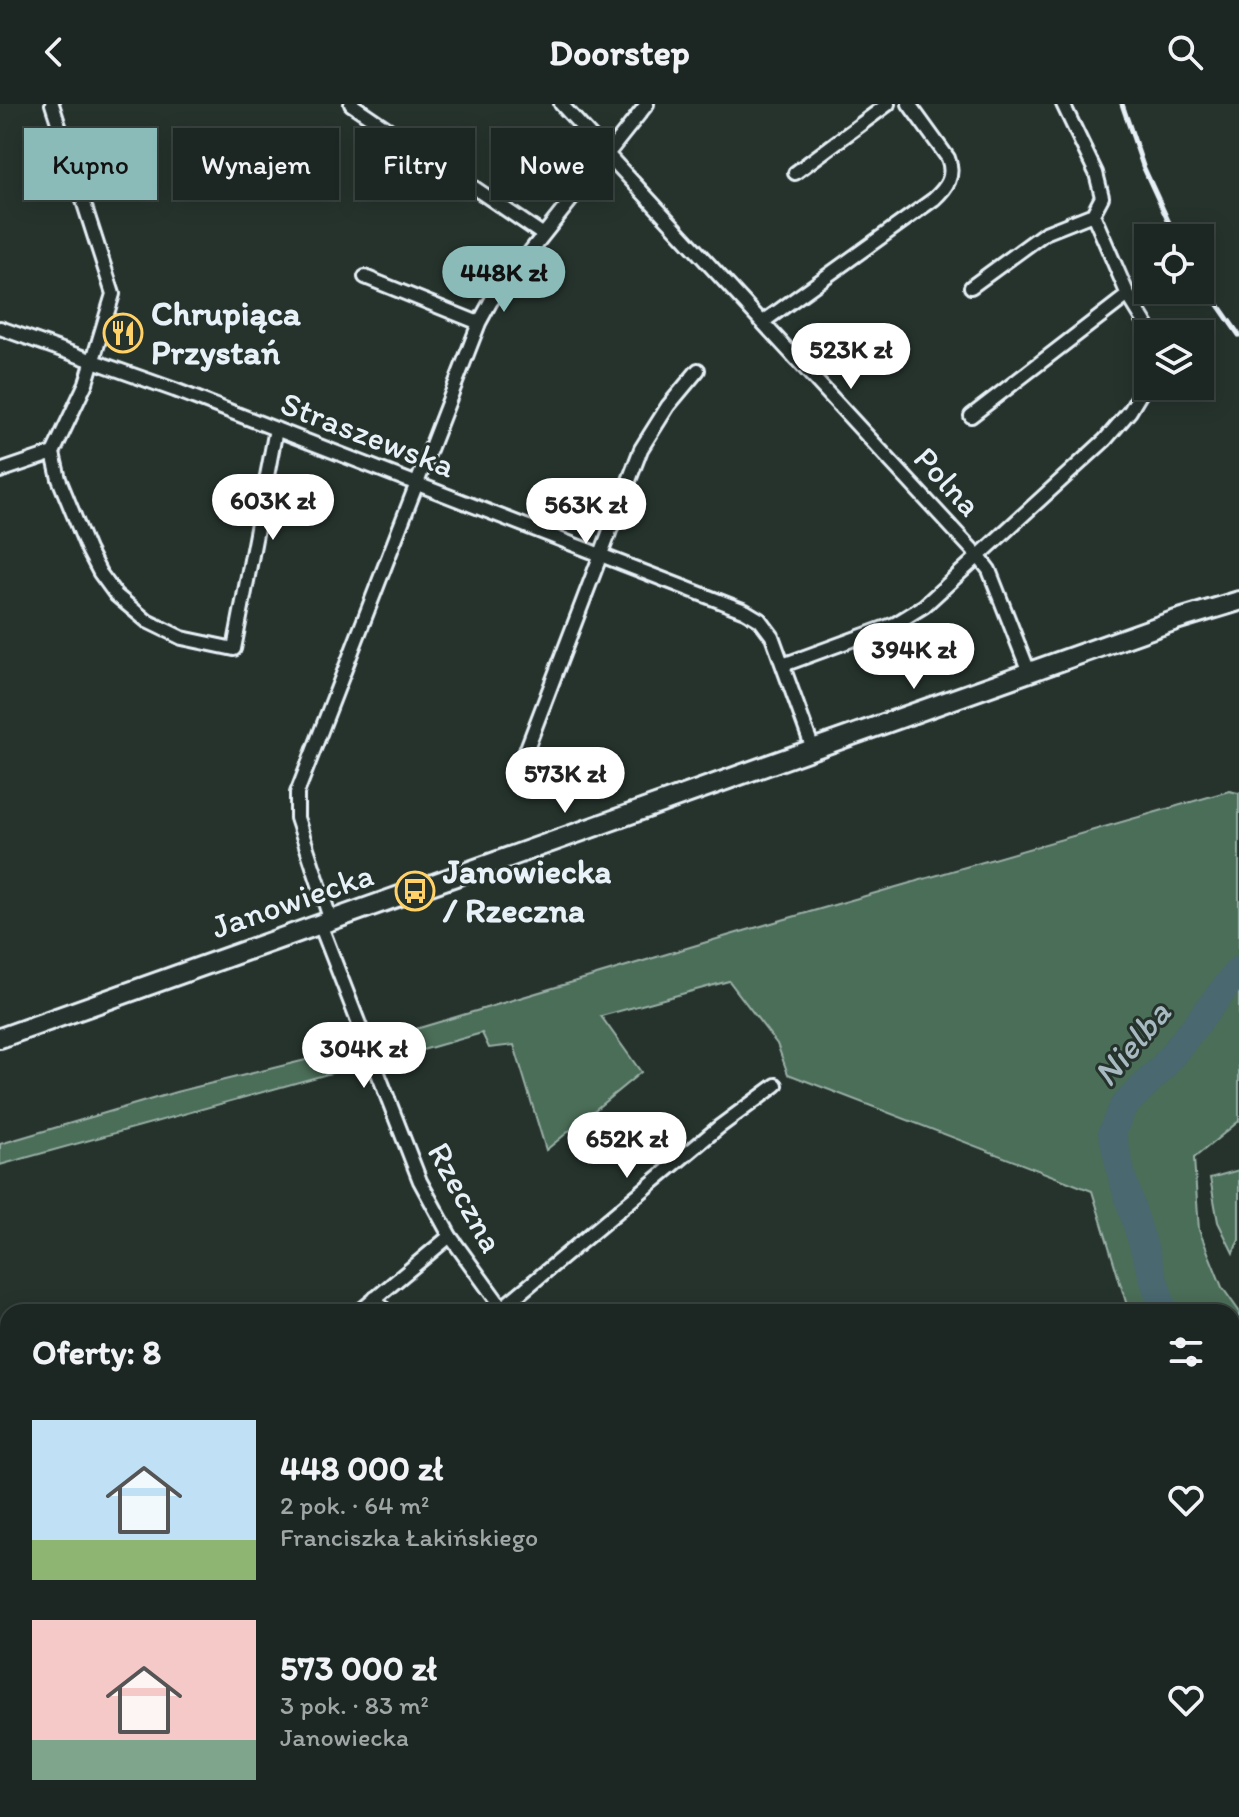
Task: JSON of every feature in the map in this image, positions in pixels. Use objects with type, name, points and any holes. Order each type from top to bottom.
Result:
[{"type":"street","points":[[52,104],[113,294],[76,407],[53,453],[59,479],[100,573],[116,595],[147,621],[182,638],[234,649],[276,429]]},
{"type":"street","points":[[351,104],[542,234]]},
{"type":"street","name":"Polna","points":[[561,104],[583,128]]},
{"type":"street","name":"Rzeczna","points":[[613,145],[647,104]]},
{"type":"street","points":[[795,173],[888,104]]},
{"type":"street","points":[[763,322],[934,199],[948,184],[952,168],[948,158],[909,104]]},
{"type":"street","points":[[971,287],[1045,233],[1093,214],[1102,197],[1096,173],[1063,104]]},
{"type":"street","name":"Polna","points":[[613,161],[979,557],[989,570],[1029,672]]},
{"type":"street","name":"Rzeczna","points":[[500,1304],[450,1236],[408,1154],[326,922],[297,818],[297,793],[479,323],[505,281],[569,200]]},
{"type":"street","points":[[1093,214],[1128,295],[1143,320]]},
{"type":"street","points":[[365,277],[479,323]]},
{"type":"street","points":[[971,416],[1128,295]]},
{"type":"street","name":"Straszewska","points":[[0,328],[175,390],[753,615],[769,630],[813,749]]},
{"type":"street","points":[[526,751],[641,449],[660,418],[698,370]]},
{"type":"street","points":[[783,665],[907,618],[979,557],[1105,440],[1137,400]]},
{"type":"street","points":[[0,471],[53,453]]},
{"type":"street","name":"Janowiecka","points":[[0,1038],[1201,611],[1239,601]]},
{"type":"street","points":[[511,1304],[719,1127],[776,1085]]},
{"type":"street","points":[[368,1304],[450,1236]]},
{"type":"street","points":[[375,1298],[380,1304]]},
{"type":"green space","points":[[1229,791],[1239,793],[1239,1121],[1194,1158],[1199,1230],[1222,1287],[1234,1304],[1127,1304],[1092,1191],[788,1074],[777,1044],[729,981],[601,1016],[641,1072],[546,1150],[514,1045],[489,1048],[482,1033],[384,1061],[379,1040]]},
{"type":"green space","points":[[354,1048],[353,1067],[0,1165],[0,1144],[176,1092]]},
{"type":"green space","points":[[1239,1170],[1239,1240],[1233,1253],[1218,1222],[1210,1178]]},
{"type":"waterway","name":"Nielba","points":[[1162,1304],[1122,1177],[1112,1132],[1123,1107],[1162,1068],[1239,970]]},
{"type":"railway","points":[[1122,104],[1143,166],[1170,224]]},
{"type":"railway","points":[[1214,299],[1239,335]]},
{"type":"place","name":"Chrupiąca Przystań","points":[[123,333]]},
{"type":"place","name":"Janowiecka / Rzeczna","points":[[415,891]]}]
